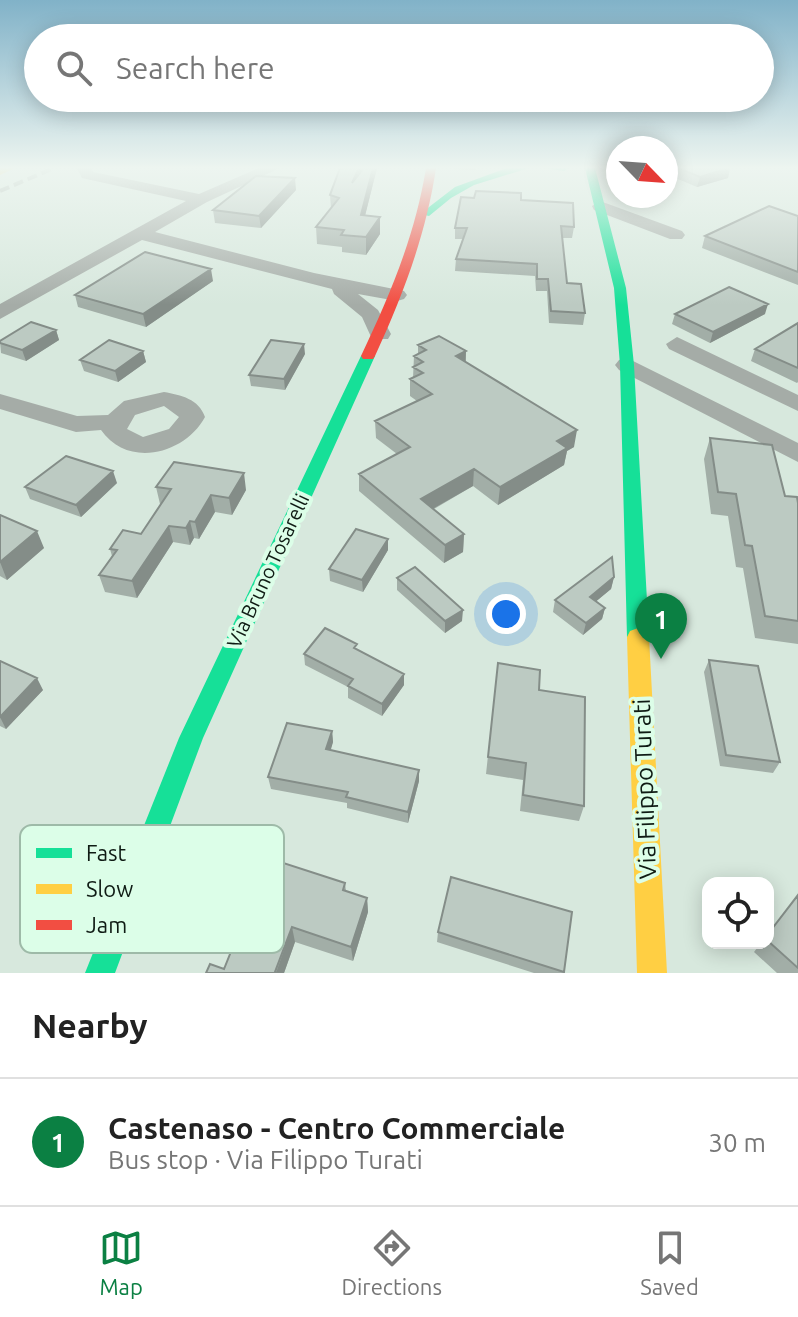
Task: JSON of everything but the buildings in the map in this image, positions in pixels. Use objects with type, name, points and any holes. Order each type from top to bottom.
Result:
[{"type":"street","points":[[0,313],[176,213]]},
{"type":"street","name":"Via Filippo Turati","points":[[602,213],[620,288],[627,365],[652,973]]},
{"type":"street","points":[[619,213],[676,235]]},
{"type":"street","name":"Via Bruno Tosarelli","points":[[156,825],[191,738],[380,334],[411,263],[425,214]]},
{"type":"street","points":[[140,234],[342,286],[368,296],[397,295]]},
{"type":"street","points":[[342,286],[389,276],[411,263]]},
{"type":"street","points":[[342,286],[371,314],[380,334]]},
{"type":"street","points":[[677,344],[798,404]]},
{"type":"street","points":[[627,365],[796,454]]},
{"type":"street","points":[[0,401],[76,424],[115,422]]},
{"type":"street","points":[[763,437],[798,412]]},
{"type":"street","points":[[66,973],[88,953]]},
{"type":"street","name":"Via Bruno Tosarelli","points":[[100,973],[107,953]]},
{"type":"traffic: fast","points":[[601,213],[620,288],[627,365],[638,637]]},
{"type":"traffic: fast","points":[[157,825],[191,738],[368,356]]},
{"type":"traffic: fast","points":[[100,973],[108,953]]},
{"type":"traffic: slow","points":[[638,637],[652,973]]},
{"type":"traffic: jam","points":[[368,356],[408,265],[423,213]]},
{"type":"place","name":"Castenaso - Centro Commerciale","points":[[661,659]]}]
